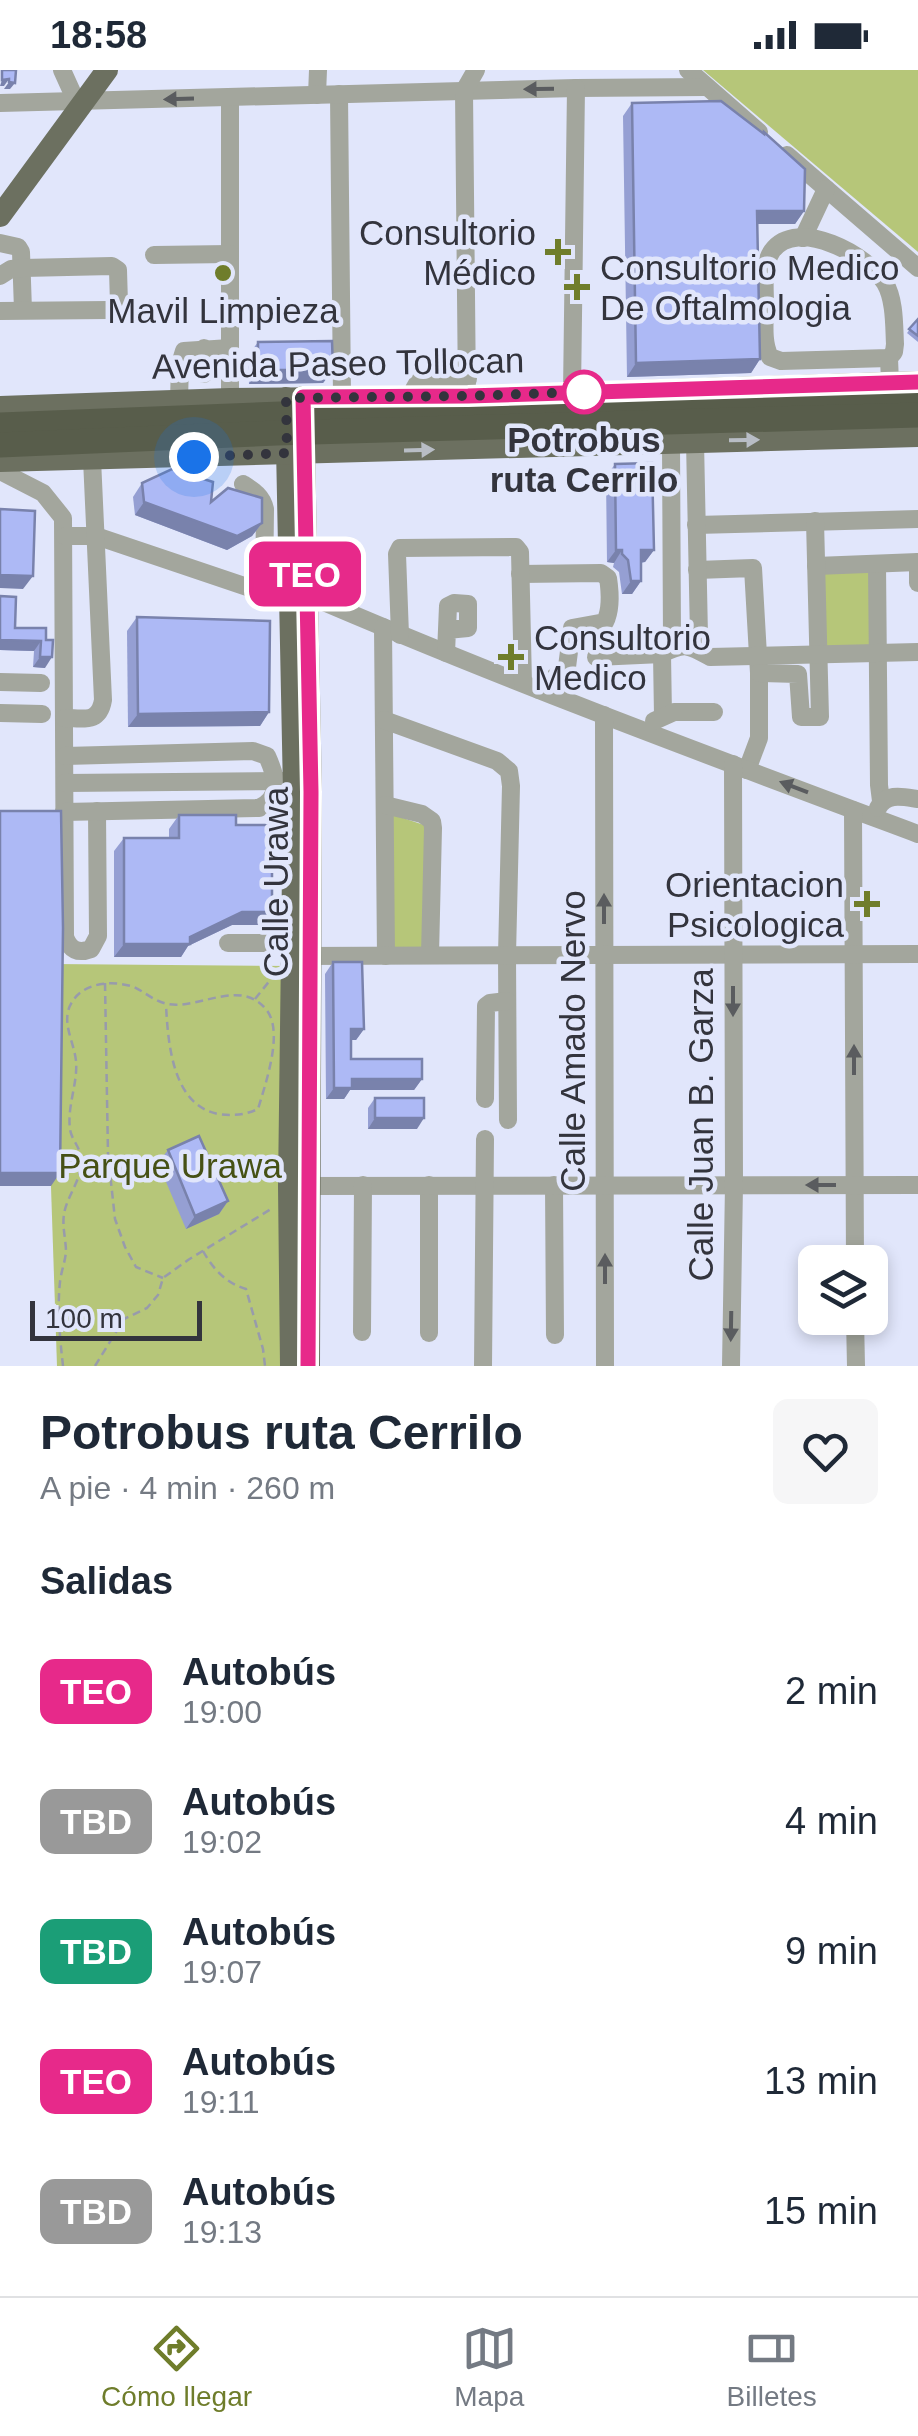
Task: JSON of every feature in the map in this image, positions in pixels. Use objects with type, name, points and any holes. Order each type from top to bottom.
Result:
[{"type":"highway","name":"Avenida Paseo Tollocan","points":[[0,425],[918,396]]},
{"type":"highway","name":"Avenida Paseo Tollocan","points":[[0,445],[918,415]]},
{"type":"main road","points":[[0,216],[79,101],[107,70]]},
{"type":"main road","name":"Avenida Paseo Tollocan","points":[[0,407],[414,397],[468,388],[572,392],[918,382]]},
{"type":"main road","name":"Calle Urawa","points":[[291,1366],[298,955],[293,786],[297,597],[294,397]]},
{"type":"main road","points":[[367,397],[353,415],[350,430],[359,450],[369,452]]},
{"type":"main road","points":[[230,399],[246,409],[254,427],[254,440],[234,456]]},
{"type":"main road","points":[[103,459],[109,455],[103,440],[104,425],[112,411],[125,402]]},
{"type":"main road","points":[[0,461],[918,436]]},
{"type":"main road","name":"Calle Urawa","points":[[296,1191],[308,1366]]},
{"type":"street","points":[[62,70],[79,101]]},
{"type":"street","points":[[317,95],[318,70]]},
{"type":"street","points":[[468,388],[464,90],[476,70]]},
{"type":"street","points":[[688,70],[918,268]]},
{"type":"street","points":[[0,103],[706,86]]},
{"type":"street","points":[[572,392],[576,88]]},
{"type":"street","points":[[339,94],[342,396]]},
{"type":"street","points":[[230,97],[230,399]]},
{"type":"street","points":[[809,238],[832,194]]},
{"type":"street","points":[[890,383],[893,352],[890,296],[884,281],[833,243],[809,238],[779,244],[764,271],[766,350],[770,357],[781,361],[893,352],[914,358]]},
{"type":"street","points":[[0,243],[18,247],[21,252],[23,310]]},
{"type":"street","points":[[154,255],[230,254]]},
{"type":"street","points":[[0,276],[23,268],[115,268],[119,304],[114,310],[0,310]]},
{"type":"street","points":[[204,348],[204,374]]},
{"type":"street","points":[[179,400],[184,351],[230,348]]},
{"type":"street","points":[[893,352],[918,382]]},
{"type":"street","points":[[596,657],[697,643],[696,442]]},
{"type":"street","points":[[663,716],[677,648],[672,638],[670,443]]},
{"type":"street","points":[[64,718],[98,716],[104,700],[96,536],[103,459]]},
{"type":"street","points":[[43,493],[53,460]]},
{"type":"street","points":[[0,471],[43,493],[63,518],[65,937],[74,950],[91,949],[98,936],[97,811]]},
{"type":"street","points":[[243,484],[256,492],[265,508],[264,594]]},
{"type":"street","points":[[696,525],[918,518]]},
{"type":"street","points":[[677,648],[798,674],[801,718],[820,717],[815,522]]},
{"type":"street","points":[[64,536],[96,536],[264,594],[297,597],[854,810],[878,810],[918,834]]},
{"type":"street","points":[[386,956],[384,720],[400,548],[516,546],[520,552],[531,687]]},
{"type":"street","points":[[816,566],[918,562],[918,583]]},
{"type":"street","points":[[877,564],[878,810]]},
{"type":"street","name":"Calle Juan B. Garza","points":[[697,570],[753,568],[758,664],[759,738],[740,767],[733,955],[730,1366]]},
{"type":"street","points":[[520,574],[601,573],[606,574],[609,584],[605,622],[572,628],[567,668],[531,687]]},
{"type":"street","points":[[446,653],[447,630]]},
{"type":"street","points":[[758,664],[918,640]]},
{"type":"street","points":[[877,646],[918,652]]},
{"type":"street","points":[[0,682],[41,683]]},
{"type":"street","points":[[641,729],[663,716],[684,711],[714,712]]},
{"type":"street","points":[[0,713],[42,714]]},
{"type":"street","name":"Calle Amado Nervo","points":[[604,715],[605,1366]]},
{"type":"street","points":[[384,720],[497,761],[509,771],[508,1120]]},
{"type":"street","points":[[64,756],[253,751],[267,756],[293,786]]},
{"type":"street","points":[[64,784],[293,786]]},
{"type":"street","points":[[64,812],[249,809],[268,804],[293,786]]},
{"type":"street","points":[[878,810],[897,796],[918,799]]},
{"type":"street","points":[[385,805],[432,820],[430,956]]},
{"type":"street","points":[[854,810],[855,1245]]},
{"type":"street","points":[[228,942],[298,955],[918,954]]},
{"type":"street","points":[[507,1002],[490,1002],[486,1006],[476,1100],[507,1099]]},
{"type":"street","points":[[484,1366],[485,1139]]},
{"type":"street","points":[[296,1191],[363,1185],[918,1185]]},
{"type":"street","points":[[362,1332],[363,1185]]},
{"type":"street","points":[[429,1185],[429,1333]]},
{"type":"street","points":[[554,1185],[555,1335]]},
{"type":"street","points":[[856,1335],[856,1366]]},
{"type":"path","points":[[254,1000],[270,978],[298,955]]},
{"type":"path","points":[[63,1366],[59,1328],[60,1282],[66,1254],[63,1218],[79,1176],[81,1156],[70,1134],[76,1064],[66,1018],[70,1004],[87,988],[105,983],[132,987],[166,1004],[235,995],[254,1000],[267,1010],[272,1022],[273,1052],[258,1109],[229,1116],[199,1106],[178,1082],[166,1004]]},
{"type":"path","points":[[105,983],[108,1155],[115,1220],[136,1267],[164,1278]]},
{"type":"path","points":[[94,1366],[124,1319],[147,1308],[158,1295],[164,1278],[296,1191]]},
{"type":"path","points":[[203,1251],[212,1267],[235,1286],[246,1289],[265,1366]]},
{"type":"green space","points":[[703,70],[918,70],[918,252]]},
{"type":"green space","points":[[871,570],[872,648],[823,649],[822,571]]},
{"type":"green space","points":[[385,812],[433,828],[430,955],[386,956]]},
{"type":"green space","name":"Parque Urawa","points":[[53,964],[289,966],[288,1366],[57,1366],[51,1187]]},
{"type":"building","points":[[2,70],[16,70],[15,83],[2,80]]},
{"type":"building","points":[[721,101],[805,169],[804,211],[757,211],[760,359],[636,363],[632,103]]},
{"type":"building","points":[[918,319],[918,336],[909,329]]},
{"type":"building","points":[[332,341],[333,370],[258,370],[258,342]]},
{"type":"building","points":[[652,463],[654,550],[641,550],[641,581],[631,581],[628,560],[622,550],[616,550],[615,464]]},
{"type":"building","points":[[172,469],[213,482],[211,502],[228,488],[262,498],[262,523],[237,536],[144,502],[142,483]]},
{"type":"building","points":[[0,509],[35,511],[33,576],[0,575]]},
{"type":"building","points":[[0,596],[16,597],[15,628],[46,628],[46,640],[53,640],[52,657],[40,657],[41,641],[0,640]]},
{"type":"building","points":[[137,617],[270,621],[269,712],[138,714]]},
{"type":"building","points":[[0,811],[61,811],[60,1173],[0,1173]]},
{"type":"building","points":[[179,815],[236,815],[236,825],[272,825],[272,912],[242,912],[190,937],[190,944],[124,944],[124,838],[179,838]]},
{"type":"building","points":[[333,962],[362,962],[364,1029],[351,1029],[351,1059],[422,1059],[422,1079],[352,1079],[352,1088],[334,1088]]},
{"type":"building","points":[[375,1098],[424,1098],[424,1118],[375,1118]]},
{"type":"building","points":[[199,1136],[228,1201],[195,1216],[168,1150]]},
{"type":"bus line","name":"TEO","points":[[308,1366],[311,792],[303,397],[468,396],[918,382]]},
{"type":"place","name":"Consultorio Médico","points":[[558,252]]},
{"type":"place","name":"Mavil Limpieza","points":[[223,273]]},
{"type":"place","name":"Consultorio Medico De Oftalmologia","points":[[577,287]]},
{"type":"place","name":"Potrobus ruta Cerrilo","points":[[584,392]]},
{"type":"place","name":"Consultorio Medico","points":[[511,657]]},
{"type":"place","name":"Orientacion Psicologica","points":[[867,904]]},
{"type":"route","points":[[194,457],[287,453],[286,398],[584,392]]}]
